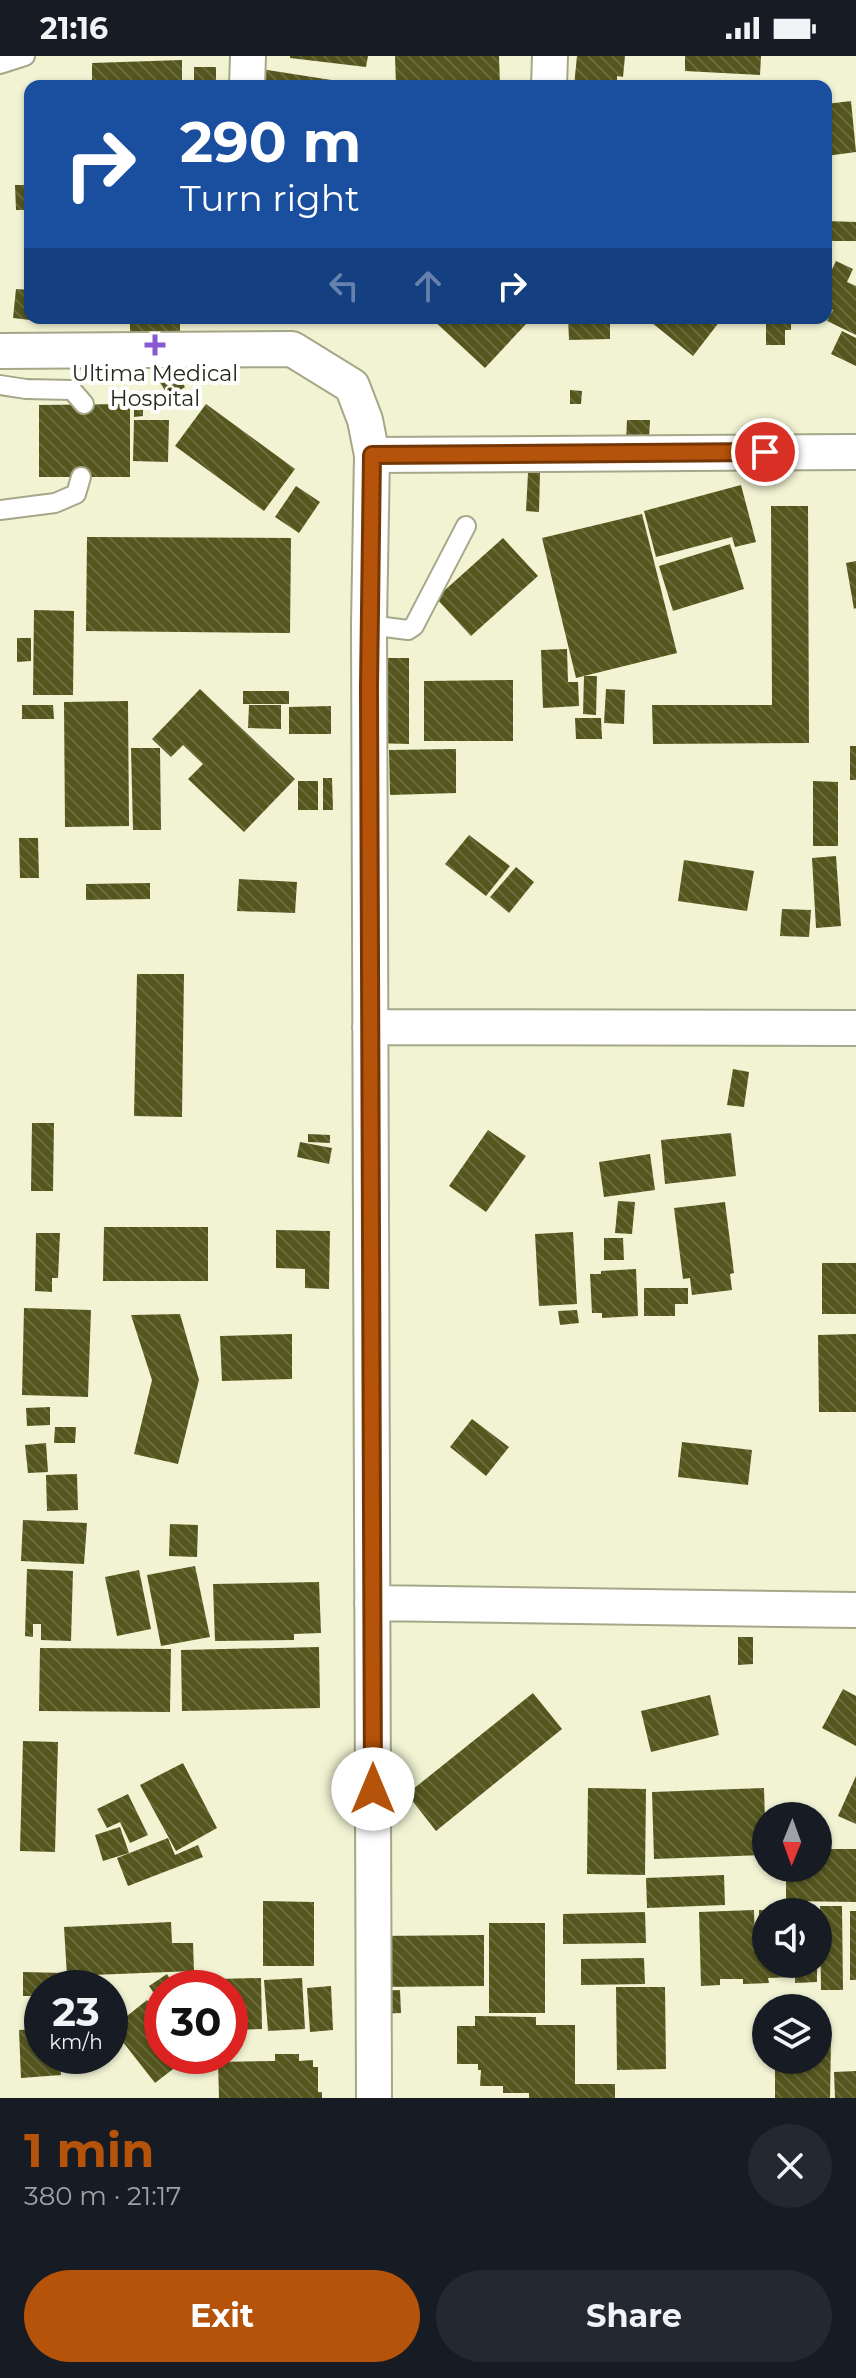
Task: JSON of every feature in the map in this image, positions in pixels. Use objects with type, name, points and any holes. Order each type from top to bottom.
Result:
[{"type":"street","points":[[247,80],[248,56]]},
{"type":"street","points":[[549,80],[550,56]]},
{"type":"street","points":[[0,351],[292,349],[352,386],[365,420],[372,455],[369,625],[374,2098]]},
{"type":"street","points":[[372,455],[856,452]]},
{"type":"street","points":[[370,1027],[856,1028]]},
{"type":"street","points":[[372,1603],[856,1610]]},
{"type":"lane","points":[[0,64],[25,56]]},
{"type":"lane","points":[[0,385],[72,390],[84,404]]},
{"type":"lane","points":[[0,510],[55,503],[76,494],[81,477]]},
{"type":"lane","points":[[369,625],[408,630],[414,626],[466,526]]},
{"type":"building","points":[[290,56],[368,56],[366,67]]},
{"type":"building","points":[[395,56],[499,56],[500,80],[396,80]]},
{"type":"building","points":[[577,56],[625,56],[623,77],[617,76],[617,80],[575,80]]},
{"type":"building","points":[[685,56],[761,56],[760,75],[685,71]]},
{"type":"building","points":[[182,60],[182,80],[92,80],[92,63]]},
{"type":"building","points":[[194,67],[216,67],[216,80],[194,80]]},
{"type":"building","points":[[261,69],[331,80],[259,80]]},
{"type":"building","points":[[851,101],[856,152],[832,155],[832,103]]},
{"type":"building","points":[[15,185],[24,185],[24,210],[16,210]]},
{"type":"building","points":[[832,221],[856,222],[856,241],[832,241]]},
{"type":"building","points":[[836,261],[853,269],[847,282],[856,286],[856,335],[832,323],[832,269]]},
{"type":"building","points":[[16,289],[24,290],[24,319],[13,318]]},
{"type":"building","points":[[130,324],[180,324],[180,333],[130,332]]},
{"type":"building","points":[[437,324],[526,324],[485,368]]},
{"type":"building","points":[[568,324],[610,324],[610,339],[569,340]]},
{"type":"building","points":[[653,324],[718,324],[693,356]]},
{"type":"building","points":[[766,324],[791,324],[791,330],[785,330],[785,345],[766,345]]},
{"type":"building","points":[[842,331],[856,338],[856,366],[831,354]]},
{"type":"building","points":[[175,371],[185,387],[169,397],[159,381]]},
{"type":"building","points":[[570,390],[582,391],[581,404],[570,404]]},
{"type":"building","points":[[130,404],[130,477],[39,477],[39,405]]},
{"type":"building","points":[[206,404],[295,469],[264,511],[175,446]]},
{"type":"building","points":[[134,410],[143,410],[143,416],[134,417]]},
{"type":"building","points":[[134,420],[169,420],[168,462],[133,461]]},
{"type":"building","points":[[627,420],[650,420],[649,440],[626,440]]},
{"type":"building","points":[[528,473],[540,473],[539,512],[526,511]]},
{"type":"building","points":[[741,485],[756,542],[735,547],[732,537],[656,557],[644,511]]},
{"type":"building","points":[[296,486],[320,502],[299,533],[275,517]]},
{"type":"building","points":[[771,506],[808,506],[809,743],[653,744],[652,705],[772,705]]},
{"type":"building","points":[[642,514],[677,653],[576,678],[542,538]]},
{"type":"building","points":[[87,537],[291,538],[290,633],[86,631]]},
{"type":"building","points":[[503,538],[538,576],[471,636],[436,598]]},
{"type":"building","points":[[730,544],[744,589],[673,611],[659,566]]},
{"type":"building","points":[[856,561],[856,608],[854,609],[846,563]]},
{"type":"building","points":[[34,610],[74,611],[73,695],[33,695]]},
{"type":"building","points":[[17,638],[31,638],[31,661],[17,662]]},
{"type":"building","points":[[567,649],[568,682],[578,682],[579,706],[543,708],[541,650]]},
{"type":"building","points":[[373,658],[409,658],[409,744],[372,743]]},
{"type":"building","points":[[584,676],[597,676],[596,715],[583,714]]},
{"type":"building","points":[[513,680],[513,741],[424,741],[424,681]]},
{"type":"building","points":[[200,689],[295,779],[244,832],[188,779],[203,764],[183,745],[171,757],[152,739]]},
{"type":"building","points":[[606,689],[625,690],[624,724],[604,723]]},
{"type":"building","points":[[243,691],[289,691],[289,704],[243,704]]},
{"type":"building","points":[[128,701],[129,826],[65,827],[64,702]]},
{"type":"building","points":[[22,705],[53,705],[54,719],[22,719]]},
{"type":"building","points":[[249,705],[281,705],[281,729],[248,728]]},
{"type":"building","points":[[331,706],[331,734],[289,734],[289,707]]},
{"type":"building","points":[[575,718],[601,718],[602,739],[576,739]]},
{"type":"building","points":[[850,746],[856,746],[856,780],[850,780]]},
{"type":"building","points":[[131,748],[160,748],[161,830],[133,830]]},
{"type":"building","points":[[456,749],[456,793],[390,795],[389,750]]},
{"type":"building","points":[[323,778],[332,778],[333,810],[323,810]]},
{"type":"building","points":[[298,781],[318,781],[318,810],[298,810]]},
{"type":"building","points":[[813,781],[838,782],[838,846],[813,846]]},
{"type":"building","points":[[469,835],[510,866],[486,896],[445,864]]},
{"type":"building","points":[[19,838],[38,838],[39,878],[20,878]]},
{"type":"building","points":[[836,856],[841,926],[816,928],[812,858]]},
{"type":"building","points":[[684,860],[754,871],[747,911],[678,901]]},
{"type":"building","points":[[516,867],[534,882],[509,913],[490,897]]},
{"type":"building","points":[[239,879],[297,882],[295,913],[237,911]]},
{"type":"building","points":[[150,883],[150,899],[86,900],[86,884]]},
{"type":"building","points":[[782,909],[811,910],[809,937],[780,936]]},
{"type":"building","points":[[137,974],[184,974],[182,1117],[134,1116]]},
{"type":"building","points":[[733,1069],[749,1072],[744,1107],[727,1105]]},
{"type":"building","points":[[32,1123],[54,1123],[53,1191],[31,1191]]},
{"type":"building","points":[[488,1130],[526,1156],[486,1212],[449,1186]]},
{"type":"building","points":[[731,1133],[736,1176],[665,1184],[661,1140]]},
{"type":"building","points":[[308,1134],[330,1135],[330,1143],[308,1142]]},
{"type":"building","points":[[300,1142],[332,1148],[329,1164],[297,1157]]},
{"type":"building","points":[[650,1154],[655,1190],[604,1197],[599,1162]]},
{"type":"building","points":[[618,1201],[635,1202],[632,1234],[615,1233]]},
{"type":"building","points":[[725,1202],[734,1273],[730,1274],[732,1290],[692,1295],[690,1278],[683,1279],[674,1208]]},
{"type":"building","points":[[104,1227],[208,1227],[208,1281],[103,1281]]},
{"type":"building","points":[[276,1230],[330,1231],[329,1289],[305,1288],[305,1269],[276,1268]]},
{"type":"building","points":[[573,1232],[577,1304],[539,1306],[535,1234]]},
{"type":"building","points":[[36,1233],[60,1233],[58,1278],[52,1278],[52,1292],[35,1291]]},
{"type":"building","points":[[604,1238],[623,1238],[624,1260],[604,1260]]},
{"type":"building","points":[[822,1263],[856,1263],[856,1314],[822,1314]]},
{"type":"building","points":[[636,1269],[638,1316],[602,1318],[602,1313],[592,1313],[590,1274]]},
{"type":"building","points":[[644,1288],[688,1288],[688,1304],[675,1304],[675,1316],[644,1316]]},
{"type":"building","points":[[24,1308],[91,1310],[88,1397],[22,1395]]},
{"type":"building","points":[[577,1310],[579,1323],[560,1325],[558,1311]]},
{"type":"building","points":[[180,1314],[199,1380],[178,1464],[134,1454],[152,1380],[131,1315]]},
{"type":"building","points":[[292,1334],[292,1379],[222,1381],[220,1336]]},
{"type":"building","points":[[856,1334],[856,1412],[819,1412],[818,1335]]},
{"type":"building","points":[[50,1407],[50,1425],[27,1426],[26,1408]]},
{"type":"building","points":[[472,1419],[509,1447],[486,1476],[450,1447]]},
{"type":"building","points":[[55,1427],[76,1427],[75,1443],[54,1443]]},
{"type":"building","points":[[682,1442],[752,1450],[748,1485],[678,1477]]},
{"type":"building","points":[[46,1443],[48,1472],[28,1473],[25,1445]]},
{"type":"building","points":[[77,1474],[78,1510],[47,1511],[46,1475]]},
{"type":"building","points":[[23,1520],[87,1523],[84,1564],[21,1561]]},
{"type":"building","points":[[170,1524],[198,1525],[197,1557],[169,1556]]},
{"type":"building","points":[[195,1566],[210,1637],[161,1646],[147,1575]]},
{"type":"building","points":[[27,1569],[73,1571],[71,1641],[41,1640],[41,1624],[33,1624],[33,1637],[25,1636]]},
{"type":"building","points":[[139,1570],[151,1629],[117,1636],[105,1577]]},
{"type":"building","points":[[319,1582],[321,1633],[294,1634],[294,1640],[215,1641],[213,1584]]},
{"type":"building","points":[[738,1637],[753,1637],[753,1664],[738,1665]]},
{"type":"building","points":[[319,1647],[320,1708],[182,1711],[181,1650]]},
{"type":"building","points":[[40,1648],[171,1649],[170,1712],[39,1711]]},
{"type":"building","points":[[843,1689],[856,1696],[856,1746],[822,1728]]},
{"type":"building","points":[[533,1693],[562,1729],[436,1831],[407,1794]]},
{"type":"building","points":[[710,1695],[719,1735],[651,1752],[641,1711]]},
{"type":"building","points":[[23,1741],[58,1742],[55,1852],[20,1851]]},
{"type":"building","points":[[183,1763],[217,1828],[176,1851],[140,1785]]},
{"type":"building","points":[[856,1776],[856,1824],[838,1816]]},
{"type":"building","points":[[588,1788],[646,1789],[645,1875],[587,1874]]},
{"type":"building","points":[[764,1788],[764,1802],[752,1802],[752,1856],[654,1859],[652,1792]]},
{"type":"building","points":[[128,1794],[148,1835],[130,1843],[120,1822],[107,1828],[97,1809]]},
{"type":"building","points":[[120,1827],[129,1853],[103,1861],[95,1835]]},
{"type":"building","points":[[168,1838],[175,1855],[198,1845],[203,1857],[128,1886],[117,1858]]},
{"type":"building","points":[[832,1849],[856,1849],[856,1902],[832,1902],[832,1898],[786,1898],[786,1882],[832,1882]]},
{"type":"building","points":[[724,1875],[725,1905],[647,1908],[646,1878]]},
{"type":"building","points":[[263,1901],[314,1902],[314,1966],[263,1966]]},
{"type":"building","points":[[832,1906],[842,1906],[843,1990],[821,1990],[821,1978],[832,1978]]},
{"type":"building","points":[[752,1910],[752,1978],[768,1978],[769,1983],[743,1984],[743,1979],[720,1979],[720,1985],[701,1986],[699,1912]]},
{"type":"building","points":[[850,1911],[856,1911],[856,1980],[850,1980]]},
{"type":"building","points":[[645,1912],[646,1943],[563,1944],[563,1914]]},
{"type":"building","points":[[171,1922],[172,1943],[193,1943],[194,1970],[144,1970],[144,1973],[128,1974],[128,1970],[67,1970],[64,1927]]},
{"type":"building","points":[[489,1923],[545,1923],[545,2013],[489,2013]]},
{"type":"building","points":[[484,1935],[484,1986],[377,1987],[377,1936]]},
{"type":"building","points":[[644,1958],[645,1984],[581,1985],[581,1959]]},
{"type":"building","points":[[248,1978],[261,1978],[262,2029],[248,2029]]},
{"type":"building","points":[[302,1978],[305,2029],[268,2031],[264,1980]]},
{"type":"building","points":[[795,1978],[817,1978],[817,1982],[795,1983]]},
{"type":"building","points":[[331,1986],[333,2030],[310,2032],[307,1988]]},
{"type":"building","points":[[616,1987],[665,1987],[666,2069],[617,2070]]},
{"type":"building","points":[[400,1990],[401,2013],[376,2014],[375,1991]]},
{"type":"building","points":[[144,2002],[144,2069],[128,2048],[128,2015]]},
{"type":"building","points":[[475,2016],[536,2017],[536,2025],[575,2025],[575,2084],[615,2084],[615,2098],[529,2098],[529,2093],[503,2093],[503,2086],[480,2086],[481,2070],[478,2070],[478,2064],[457,2064],[457,2026],[475,2026]]},
{"type":"building","points":[[19,2030],[24,2030],[24,2074],[61,2075],[21,2078]]},
{"type":"building","points":[[275,2054],[299,2054],[299,2061],[313,2060],[313,2067],[318,2067],[318,2092],[322,2092],[322,2098],[219,2098],[218,2074],[248,2074],[248,2061],[275,2061]]},
{"type":"building","points":[[856,2071],[856,2098],[835,2098],[834,2072]]},
{"type":"building","points":[[148,2074],[167,2074],[155,2083]]},
{"type":"building","points":[[775,2074],[830,2074],[830,2098],[775,2098]]},
{"type":"place","name":"Ultima Medical Hospital","points":[[155,345]]},
{"type":"route","points":[[373,1789],[369,687],[372,455],[765,452]]}]
